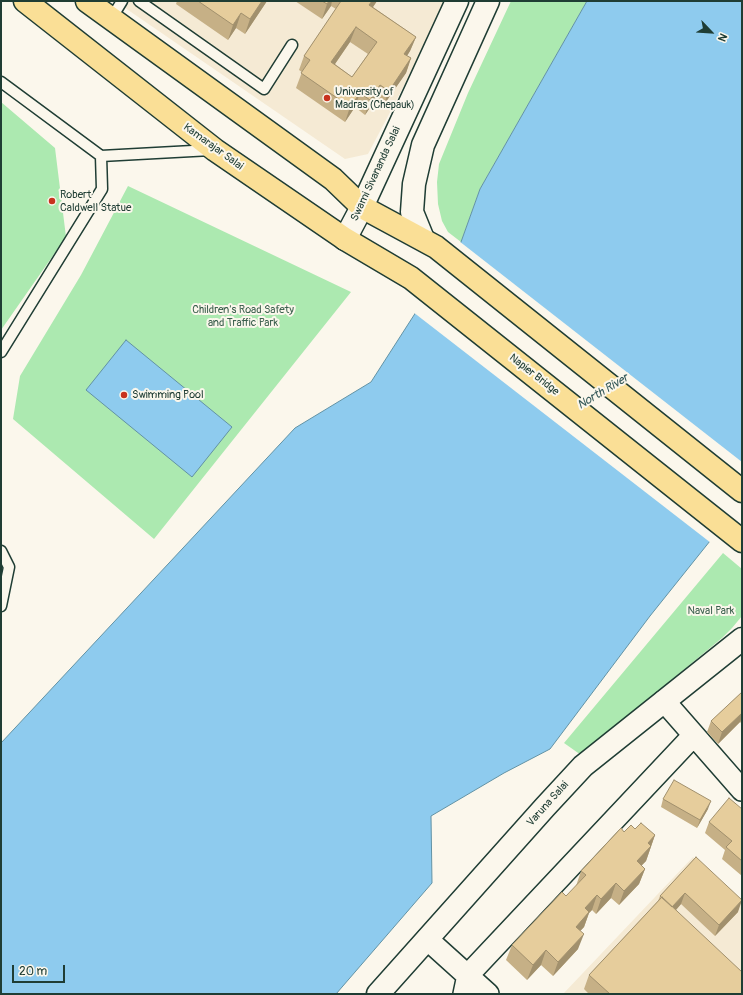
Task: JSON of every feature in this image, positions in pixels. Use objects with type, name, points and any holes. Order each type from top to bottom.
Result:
[{"type":"main road","name":"Kamarajar Salai","points":[[25,1],[215,150],[345,239],[411,278]]},
{"type":"main road","points":[[87,1],[333,179],[362,207],[429,243],[742,491]]},
{"type":"main road","name":"Napier Bridge","points":[[411,278],[737,537]]},
{"type":"street","name":"Swami Sivananda Salai","points":[[345,239],[362,207],[457,1]]},
{"type":"street","points":[[429,243],[412,212],[414,184],[423,145],[488,1]]},
{"type":"street","name":"Varuna Salai","points":[[378,994],[583,766],[742,639]]},
{"type":"street","points":[[664,701],[693,736],[742,790]]},
{"type":"street","points":[[466,985],[693,736]]},
{"type":"street","points":[[427,939],[466,985],[488,994]]},
{"type":"lane","points":[[111,19],[122,1]]},
{"type":"lane","points":[[139,1],[264,89],[292,45]]},
{"type":"lane","points":[[1,82],[101,156],[215,150]]},
{"type":"lane","points":[[1,352],[102,189],[101,156]]},
{"type":"lane","points":[[1,551],[9,567],[1,606]]},
{"type":"shaded area","name":"University of Madras (Chepauk)","points":[[115,1],[444,1],[427,42],[368,154],[345,159]]},
{"type":"shaded area","points":[[693,857],[742,900],[742,994],[563,994]]},
{"type":"green space","points":[[511,1],[587,1],[480,189],[461,242],[448,232],[442,221],[438,204],[437,182],[439,164],[468,93]]},
{"type":"green space","points":[[1,102],[55,148],[66,237],[1,330]]},
{"type":"green space","name":"Children's Road Safety and Traffic Park","points":[[128,186],[351,292],[154,539],[13,419],[20,376],[81,275]]},
{"type":"green space","name":"Naval Park","points":[[723,553],[742,569],[742,616],[732,628],[722,638],[581,755],[564,743]]},
{"type":"water","name":"North River","points":[[587,1],[742,1],[742,501],[650,616],[550,749],[504,773],[431,816],[432,883],[336,994],[1,994],[1,743],[295,428],[371,382],[461,242],[480,189]]},
{"type":"water","points":[[126,340],[232,427],[192,477],[86,390]]},
{"type":"pier","points":[[459,241],[742,462],[742,504],[711,543],[413,312]]},
{"type":"building","points":[[198,1],[262,1],[250,19],[241,13],[233,25]]},
{"type":"building","points":[[322,1],[329,1],[327,4]]},
{"type":"building","points":[[341,1],[372,1],[369,5],[416,37],[404,54],[411,58],[389,91],[380,85],[370,100],[360,93],[350,107],[301,73],[310,60],[304,56]],"holes":[[[356,27],[377,42],[352,77],[331,62]]]},
{"type":"building","points":[[742,692],[742,713],[722,732],[711,721]]},
{"type":"building","points":[[674,780],[711,801],[700,820],[663,799]]},
{"type":"building","points":[[729,798],[742,809],[742,861],[726,847],[732,841],[709,822]]},
{"type":"building","points":[[641,823],[655,835],[648,843],[651,846],[637,861],[645,869],[624,891],[616,883],[601,899],[597,895],[585,908],[589,912],[576,927],[584,934],[558,962],[546,950],[533,965],[512,945],[562,892],[566,896],[586,875],[581,871],[621,828],[624,832],[631,825],[635,829]]},
{"type":"building","points":[[696,857],[742,900],[719,925],[685,893],[672,907],[660,896]]},
{"type":"building","points":[[662,897],[742,972],[742,994],[610,994],[589,975]]},
{"type":"place","name":"University of Madras (Chepauk)","points":[[327,98]]},
{"type":"place","name":"Robert Caldwell Statue","points":[[52,201]]},
{"type":"place","name":"Swimming Pool","points":[[124,395]]}]
